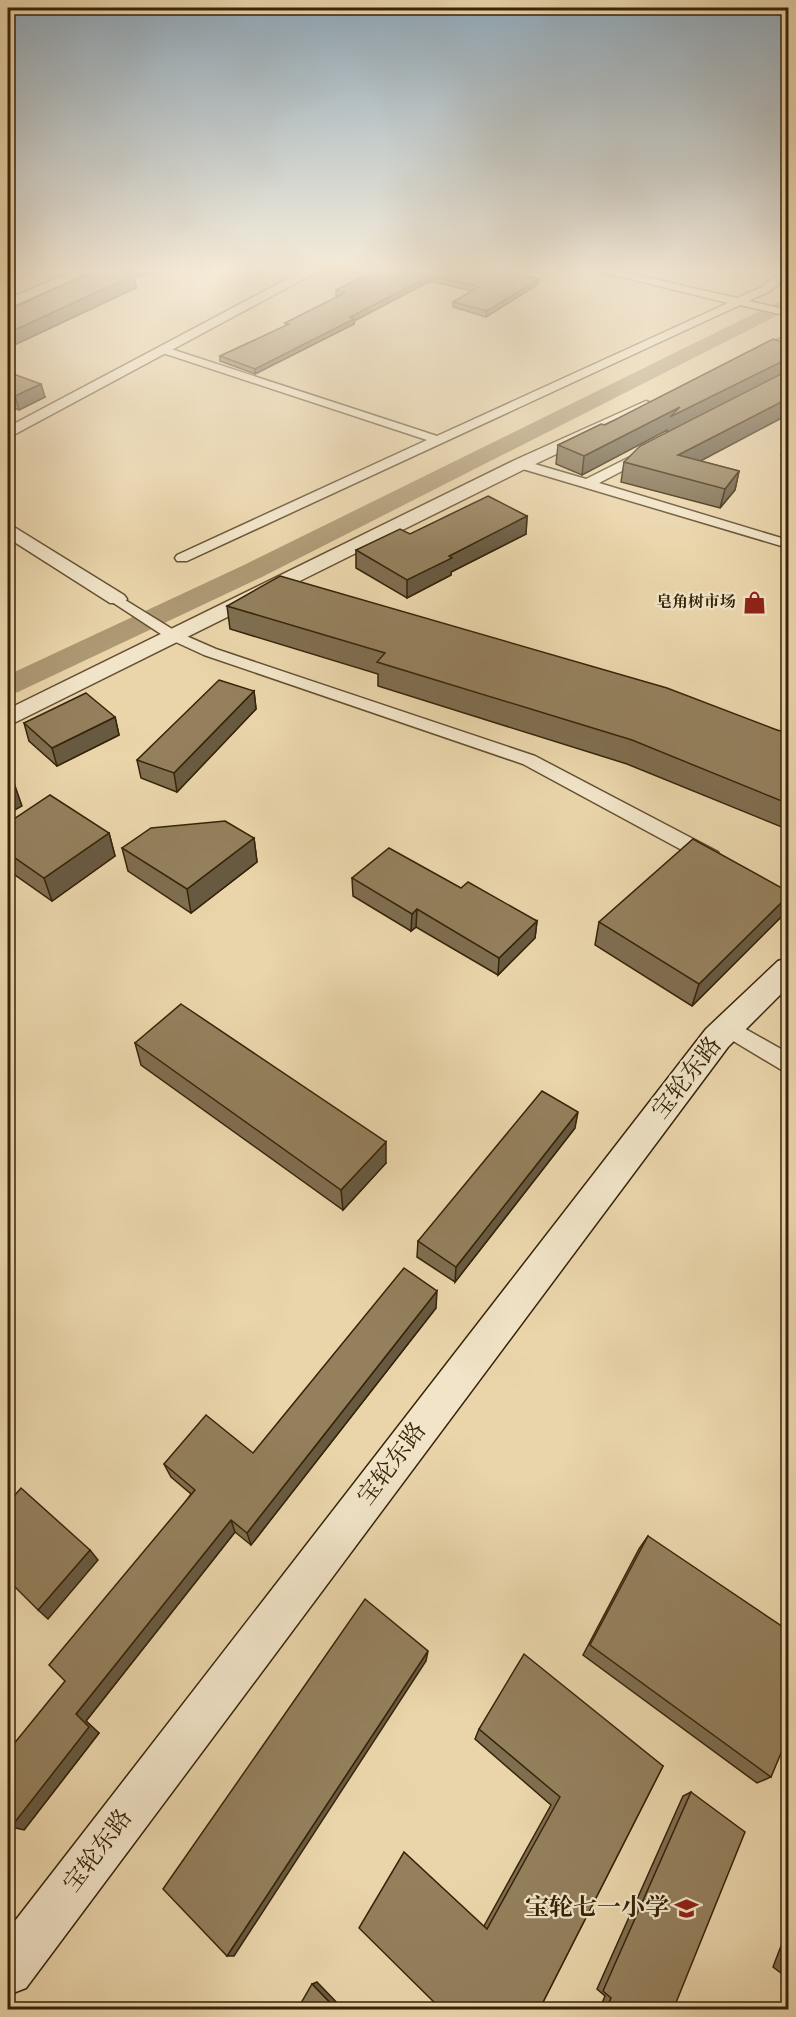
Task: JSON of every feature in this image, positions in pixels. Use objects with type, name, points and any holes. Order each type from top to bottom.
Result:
[{"type":"main road","name":"宝轮东路","points":[[8,1970],[717,1038],[789,969]]},
{"type":"street","points":[[8,433],[141,362]]},
{"type":"street","points":[[201,362],[438,440]]},
{"type":"street","points":[[182,558],[610,362]]},
{"type":"street","points":[[735,364],[739,362]]},
{"type":"street","points":[[8,717],[166,632],[660,399]]},
{"type":"street","points":[[587,484],[661,445]]},
{"type":"street","points":[[521,464],[789,544]]},
{"type":"street","points":[[8,531],[166,632],[210,652],[529,760],[726,865]]},
{"type":"street","points":[[728,1027],[789,1063]]},
{"type":"building","points":[[236,362],[269,362],[255,369]]},
{"type":"building","points":[[728,362],[781,362],[670,417],[680,407],[584,456],[558,445],[601,424],[605,425]]},
{"type":"building","points":[[789,370],[789,398],[678,455],[739,471],[725,489],[624,462],[640,446]]},
{"type":"building","points":[[8,372],[41,384],[15,396],[8,393]]},
{"type":"building","points":[[488,496],[527,516],[407,580],[356,550],[400,529],[410,534]]},
{"type":"building","points":[[280,576],[667,688],[789,733],[789,804],[632,740],[377,662],[385,653],[227,606]]},
{"type":"building","points":[[219,680],[254,691],[174,773],[137,760]]},
{"type":"building","points":[[86,693],[115,717],[52,748],[24,723]]},
{"type":"building","points":[[8,777],[14,783],[8,786]]},
{"type":"building","points":[[50,795],[109,833],[44,878],[8,853],[8,823]]},
{"type":"building","points":[[225,821],[254,838],[187,889],[122,848],[151,828]]},
{"type":"building","points":[[693,839],[789,892],[789,895],[699,984],[599,922]]},
{"type":"building","points":[[389,848],[461,888],[468,882],[537,921],[499,958],[417,909],[412,914],[352,878]]},
{"type":"building","points":[[181,1004],[386,1142],[341,1190],[135,1043]]},
{"type":"building","points":[[542,1091],[578,1112],[456,1267],[418,1241]]},
{"type":"building","points":[[404,1268],[437,1291],[247,1533],[231,1520],[76,1714],[89,1727],[11,1827],[8,1823],[8,1751],[65,1681],[49,1665],[195,1490],[164,1464],[206,1415],[253,1453]]},
{"type":"building","points":[[21,1488],[90,1550],[38,1610],[8,1580],[8,1503]]},
{"type":"building","points":[[648,1536],[789,1631],[789,1734],[771,1777],[590,1645]]},
{"type":"building","points":[[365,1599],[428,1651],[227,1956],[163,1889]]},
{"type":"building","points":[[524,1654],[663,1766],[539,2010],[442,2010],[359,1928],[404,1852],[487,1929],[560,1797],[479,1729]]},
{"type":"building","points":[[691,1792],[745,1832],[673,2010],[606,2010],[611,1998],[603,1991]]},
{"type":"building","points":[[312,1984],[337,2010],[297,2010]]},
{"type":"waterway","points":[[8,686],[253,571],[670,362]]},
{"type":"place","name":"皂角树市场","points":[[754,602]]},
{"type":"place","name":"宝轮七一小学","points":[[687,1908]]}]
